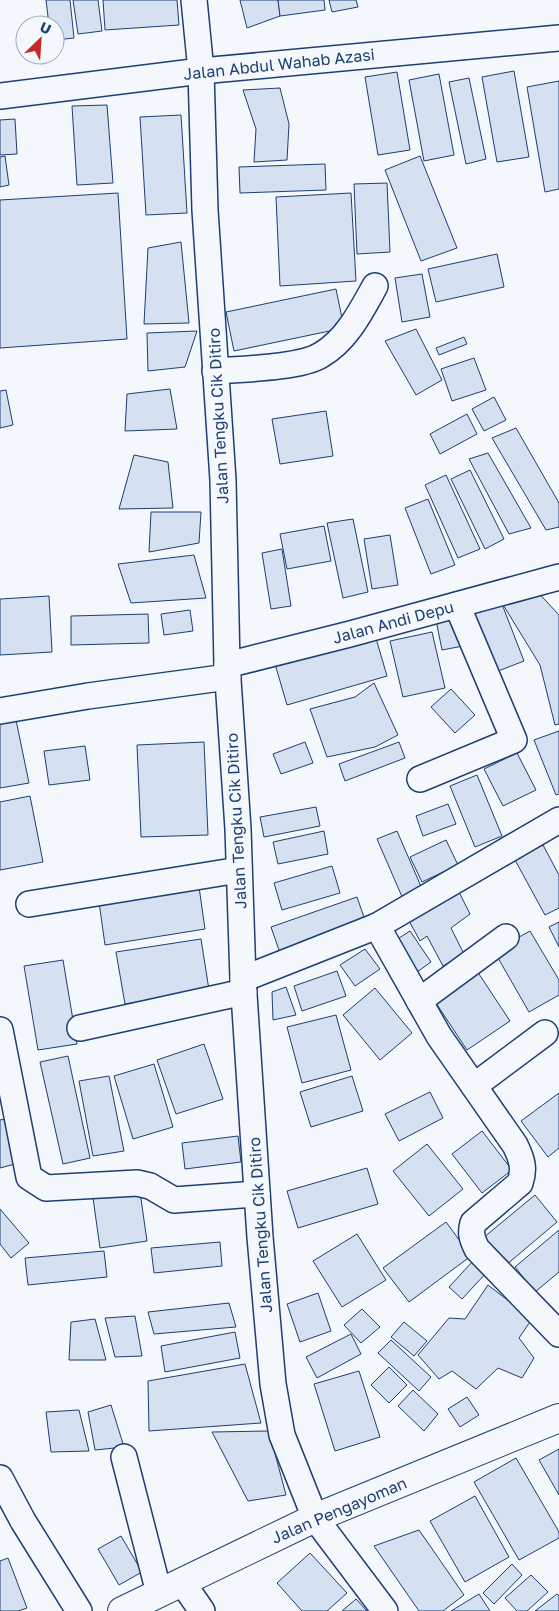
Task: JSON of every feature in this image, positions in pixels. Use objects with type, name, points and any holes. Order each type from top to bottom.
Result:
[{"type":"street","name":"Jalan Tengku Cik Ditiro","points":[[194,0],[201,71],[205,210],[222,480],[227,671],[244,986],[257,1194],[273,1384],[282,1435],[315,1518],[384,1611]]},
{"type":"street","name":"Jalan Abdul Wahab Azasi","points":[[0,96],[201,71],[559,38]]},
{"type":"street","points":[[216,371],[297,363],[321,356],[340,340],[358,316],[375,286]]},
{"type":"street","name":"Jalan Andi Depu","points":[[0,712],[227,671],[559,577]]},
{"type":"street","points":[[420,779],[514,740],[457,605]]},
{"type":"street","points":[[80,1028],[244,986],[377,926],[559,820]]},
{"type":"street","points":[[28,904],[239,870]]},
{"type":"street","points":[[377,926],[439,1036],[515,1145],[523,1166],[520,1183],[473,1223],[470,1232],[474,1243],[477,1249],[559,1334]]},
{"type":"street","points":[[419,1001],[506,937]]},
{"type":"street","points":[[0,1030],[29,1177],[36,1182],[46,1188],[137,1183],[150,1186],[174,1200],[257,1194]]},
{"type":"street","points":[[474,1086],[545,1033]]},
{"type":"street","name":"Jalan Pengayoman","points":[[125,1609],[315,1518],[559,1418]]},
{"type":"street","points":[[124,1457],[170,1588],[202,1611]]},
{"type":"street","points":[[0,1478],[23,1521],[78,1611]]},
{"type":"building","points":[[46,0],[70,0],[74,38],[65,39],[65,15],[48,15]]},
{"type":"building","points":[[73,0],[98,0],[102,31],[78,34]]},
{"type":"building","points":[[103,0],[177,0],[179,25],[105,30]]},
{"type":"building","points":[[240,0],[278,0],[280,16],[247,28]]},
{"type":"building","points":[[278,0],[324,0],[325,10],[280,16]]},
{"type":"building","points":[[329,0],[356,0],[358,7],[332,12]]},
{"type":"building","points":[[514,71],[529,157],[497,162],[482,77]]},
{"type":"building","points":[[397,72],[410,150],[378,155],[365,77]]},
{"type":"building","points":[[439,74],[454,155],[424,161],[409,80]]},
{"type":"building","points":[[469,78],[486,159],[466,164],[449,82]]},
{"type":"building","points":[[559,81],[559,189],[545,192],[527,87]]},
{"type":"building","points":[[280,88],[289,124],[287,160],[254,162],[256,129],[243,90]]},
{"type":"building","points":[[107,105],[113,183],[77,185],[72,106]]},
{"type":"building","points":[[181,115],[187,213],[146,215],[140,117]]},
{"type":"building","points":[[15,119],[17,154],[0,155],[0,120]]},
{"type":"building","points":[[5,156],[9,185],[0,187],[0,157]]},
{"type":"building","points":[[420,156],[457,248],[421,261],[385,170]]},
{"type":"building","points":[[325,164],[326,190],[240,193],[239,167]]},
{"type":"building","points":[[387,183],[390,252],[357,254],[354,184]]},
{"type":"building","points":[[118,193],[127,339],[0,348],[0,200]]},
{"type":"building","points":[[351,193],[356,281],[280,286],[276,197]]},
{"type":"building","points":[[181,242],[189,323],[144,324],[148,248]]},
{"type":"building","points":[[497,254],[504,287],[436,302],[428,269]]},
{"type":"building","points":[[422,274],[430,317],[402,322],[395,278]]},
{"type":"building","points":[[336,289],[344,328],[234,351],[226,312]]},
{"type":"building","points":[[416,329],[442,380],[416,395],[385,341]]},
{"type":"building","points":[[197,331],[185,367],[148,371],[147,333]]},
{"type":"building","points":[[464,337],[467,344],[439,355],[436,348]]},
{"type":"building","points":[[474,358],[486,390],[452,401],[441,369]]},
{"type":"building","points":[[170,389],[177,429],[125,431],[127,394]]},
{"type":"building","points":[[6,390],[13,425],[0,428],[0,391]]},
{"type":"building","points":[[494,397],[506,420],[484,431],[472,409]]},
{"type":"building","points":[[326,411],[333,456],[280,464],[272,419]]},
{"type":"building","points":[[467,414],[477,434],[440,454],[430,434]]},
{"type":"building","points":[[516,428],[559,503],[559,527],[546,530],[492,438]]},
{"type":"building","points":[[488,453],[531,528],[509,534],[469,459]]},
{"type":"building","points":[[134,455],[168,462],[173,508],[119,509]]},
{"type":"building","points":[[470,470],[504,539],[485,549],[451,479]]},
{"type":"building","points":[[446,475],[480,549],[458,558],[425,485]]},
{"type":"building","points":[[428,499],[455,565],[431,574],[405,508]]},
{"type":"building","points":[[151,512],[201,512],[199,543],[149,552]]},
{"type":"building","points":[[353,519],[368,592],[343,598],[327,523]]},
{"type":"building","points":[[324,526],[331,561],[287,569],[280,534]]},
{"type":"building","points":[[390,535],[398,585],[372,589],[364,539]]},
{"type":"building","points":[[282,549],[291,606],[271,609],[262,553]]},
{"type":"building","points":[[194,555],[206,598],[131,603],[118,564]]},
{"type":"building","points":[[533,587],[559,615],[559,724],[555,725],[540,665],[502,603]]},
{"type":"building","points":[[49,596],[52,652],[0,655],[0,599]]},
{"type":"building","points":[[500,599],[524,661],[493,673],[469,611]]},
{"type":"building","points":[[190,610],[193,631],[164,635],[161,614]]},
{"type":"building","points":[[148,614],[149,643],[71,645],[71,616]]},
{"type":"building","points":[[456,616],[463,646],[442,650],[436,620]]},
{"type":"building","points":[[432,632],[445,688],[403,697],[390,641]]},
{"type":"building","points":[[375,635],[387,676],[287,705],[275,664]]},
{"type":"building","points":[[374,683],[398,735],[375,747],[327,757],[310,709],[355,697]]},
{"type":"building","points":[[451,689],[475,715],[455,733],[431,707]]},
{"type":"building","points":[[16,720],[29,783],[0,788],[0,723]]},
{"type":"building","points":[[559,731],[559,794],[556,795],[534,740]]},
{"type":"building","points":[[204,742],[208,835],[141,837],[137,745]]},
{"type":"building","points":[[305,742],[313,763],[281,774],[273,754]]},
{"type":"building","points":[[399,742],[405,758],[345,781],[339,764]]},
{"type":"building","points":[[85,746],[90,780],[49,785],[44,751]]},
{"type":"building","points":[[517,753],[536,790],[503,806],[484,769]]},
{"type":"building","points":[[477,775],[502,836],[475,847],[450,786]]},
{"type":"building","points":[[30,796],[43,862],[0,870],[0,802]]},
{"type":"building","points":[[448,804],[456,824],[423,836],[416,816]]},
{"type":"building","points":[[316,807],[320,826],[264,837],[260,817]]},
{"type":"building","points":[[324,831],[328,854],[278,864],[273,842]]},
{"type":"building","points":[[397,831],[423,891],[403,899],[377,839]]},
{"type":"building","points":[[446,840],[458,865],[422,882],[410,857]]},
{"type":"building","points":[[543,845],[559,875],[559,908],[545,915],[515,860]]},
{"type":"building","points":[[332,866],[340,893],[282,910],[274,883]]},
{"type":"building","points":[[199,887],[205,929],[105,945],[99,902]]},
{"type":"building","points":[[458,890],[470,914],[451,928],[464,954],[443,966],[427,936],[420,941],[407,917]]},
{"type":"building","points":[[357,897],[366,923],[280,953],[271,927]]},
{"type":"building","points":[[559,922],[559,947],[549,927]]},
{"type":"building","points":[[410,931],[431,962],[417,972],[396,940]]},
{"type":"building","points":[[530,931],[559,980],[559,995],[529,1012],[494,951]]},
{"type":"building","points":[[201,939],[209,990],[125,1004],[116,952]]},
{"type":"building","points":[[365,949],[380,969],[355,986],[340,965]]},
{"type":"building","points":[[63,960],[77,1044],[38,1050],[24,966]]},
{"type":"building","points":[[337,971],[346,996],[302,1011],[294,986]]},
{"type":"building","points":[[477,971],[510,1021],[467,1050],[434,1000]]},
{"type":"building","points":[[286,987],[296,1015],[273,1020],[272,992]]},
{"type":"building","points":[[375,988],[412,1033],[380,1060],[343,1015]]},
{"type":"building","points":[[336,1015],[351,1070],[302,1083],[287,1027]]},
{"type":"building","points":[[204,1044],[223,1099],[176,1114],[157,1060]]},
{"type":"building","points":[[68,1056],[90,1158],[63,1164],[40,1062]]},
{"type":"building","points":[[154,1064],[173,1127],[133,1139],[114,1076]]},
{"type":"building","points":[[109,1076],[124,1151],[93,1156],[79,1081]]},
{"type":"building","points":[[352,1076],[363,1111],[311,1127],[300,1092]]},
{"type":"building","points":[[430,1092],[443,1118],[399,1141],[385,1114]]},
{"type":"building","points":[[559,1093],[559,1148],[548,1157],[521,1121]]},
{"type":"building","points":[[4,1119],[15,1164],[0,1168],[0,1120]]},
{"type":"building","points":[[482,1131],[512,1170],[482,1193],[452,1154]]},
{"type":"building","points":[[238,1136],[241,1162],[185,1169],[182,1143]]},
{"type":"building","points":[[427,1144],[463,1189],[429,1216],[393,1171]]},
{"type":"building","points":[[367,1168],[378,1204],[298,1228],[287,1191]]},
{"type":"building","points":[[140,1192],[147,1241],[100,1248],[93,1198]]},
{"type":"building","points":[[535,1195],[557,1222],[506,1265],[483,1238]]},
{"type":"building","points":[[0,1209],[29,1243],[11,1258],[0,1244]]},
{"type":"building","points":[[446,1222],[471,1256],[409,1302],[383,1268]]},
{"type":"building","points":[[559,1230],[559,1272],[535,1292],[515,1267]]},
{"type":"building","points":[[357,1234],[386,1280],[342,1307],[313,1261]]},
{"type":"building","points":[[220,1242],[222,1266],[154,1273],[151,1248]]},
{"type":"building","points":[[104,1251],[107,1277],[28,1285],[25,1258]]},
{"type":"building","points":[[474,1260],[487,1272],[462,1299],[449,1287]]},
{"type":"building","points":[[488,1285],[532,1319],[519,1338],[534,1358],[522,1378],[498,1368],[476,1389],[452,1371],[439,1379],[418,1355],[449,1318],[465,1319]]},
{"type":"building","points":[[318,1293],[331,1331],[300,1342],[287,1304]]},
{"type":"building","points":[[229,1303],[236,1327],[154,1334],[148,1312]]},
{"type":"building","points":[[362,1309],[380,1327],[361,1343],[344,1325]]},
{"type":"building","points":[[135,1316],[142,1356],[115,1357],[105,1318]]},
{"type":"building","points":[[95,1319],[106,1360],[69,1360],[71,1322]]},
{"type":"building","points":[[404,1322],[427,1341],[414,1356],[391,1337]]},
{"type":"building","points":[[235,1332],[240,1358],[165,1372],[161,1346]]},
{"type":"building","points":[[351,1334],[361,1354],[317,1378],[306,1357]]},
{"type":"building","points":[[391,1340],[431,1377],[419,1391],[378,1353]]},
{"type":"building","points":[[245,1364],[261,1423],[149,1431],[148,1381]]},
{"type":"building","points":[[389,1367],[407,1385],[389,1403],[371,1385]]},
{"type":"building","points":[[359,1371],[380,1437],[335,1451],[314,1384]]},
{"type":"building","points":[[413,1390],[438,1414],[424,1431],[398,1406]]},
{"type":"building","points":[[467,1397],[479,1415],[460,1427],[448,1409]]},
{"type":"building","points":[[111,1405],[124,1447],[95,1450],[88,1412]]},
{"type":"building","points":[[79,1410],[89,1451],[51,1452],[46,1412]]},
{"type":"building","points":[[269,1431],[286,1495],[248,1501],[212,1432]]},
{"type":"building","points":[[559,1449],[559,1495],[539,1460]]},
{"type":"building","points":[[516,1458],[559,1532],[559,1538],[519,1560],[474,1482]]},
{"type":"building","points":[[475,1496],[509,1557],[465,1582],[430,1521]]},
{"type":"building","points":[[419,1530],[464,1595],[443,1611],[419,1611],[374,1546]]},
{"type":"building","points":[[121,1536],[142,1572],[119,1585],[98,1549]]},
{"type":"building","points":[[310,1553],[347,1593],[327,1611],[302,1611],[277,1583]]},
{"type":"building","points":[[8,1558],[27,1608],[18,1611],[0,1611],[0,1561]]},
{"type":"building","points":[[512,1564],[522,1575],[494,1604],[483,1593]]},
{"type":"building","points":[[531,1575],[548,1592],[527,1611],[517,1611],[505,1598]]},
{"type":"building","points":[[479,1594],[490,1611],[451,1611]]},
{"type":"building","points":[[557,1594],[559,1596],[559,1611],[535,1611]]},
{"type":"building","points":[[356,1599],[367,1611],[342,1611]]}]
